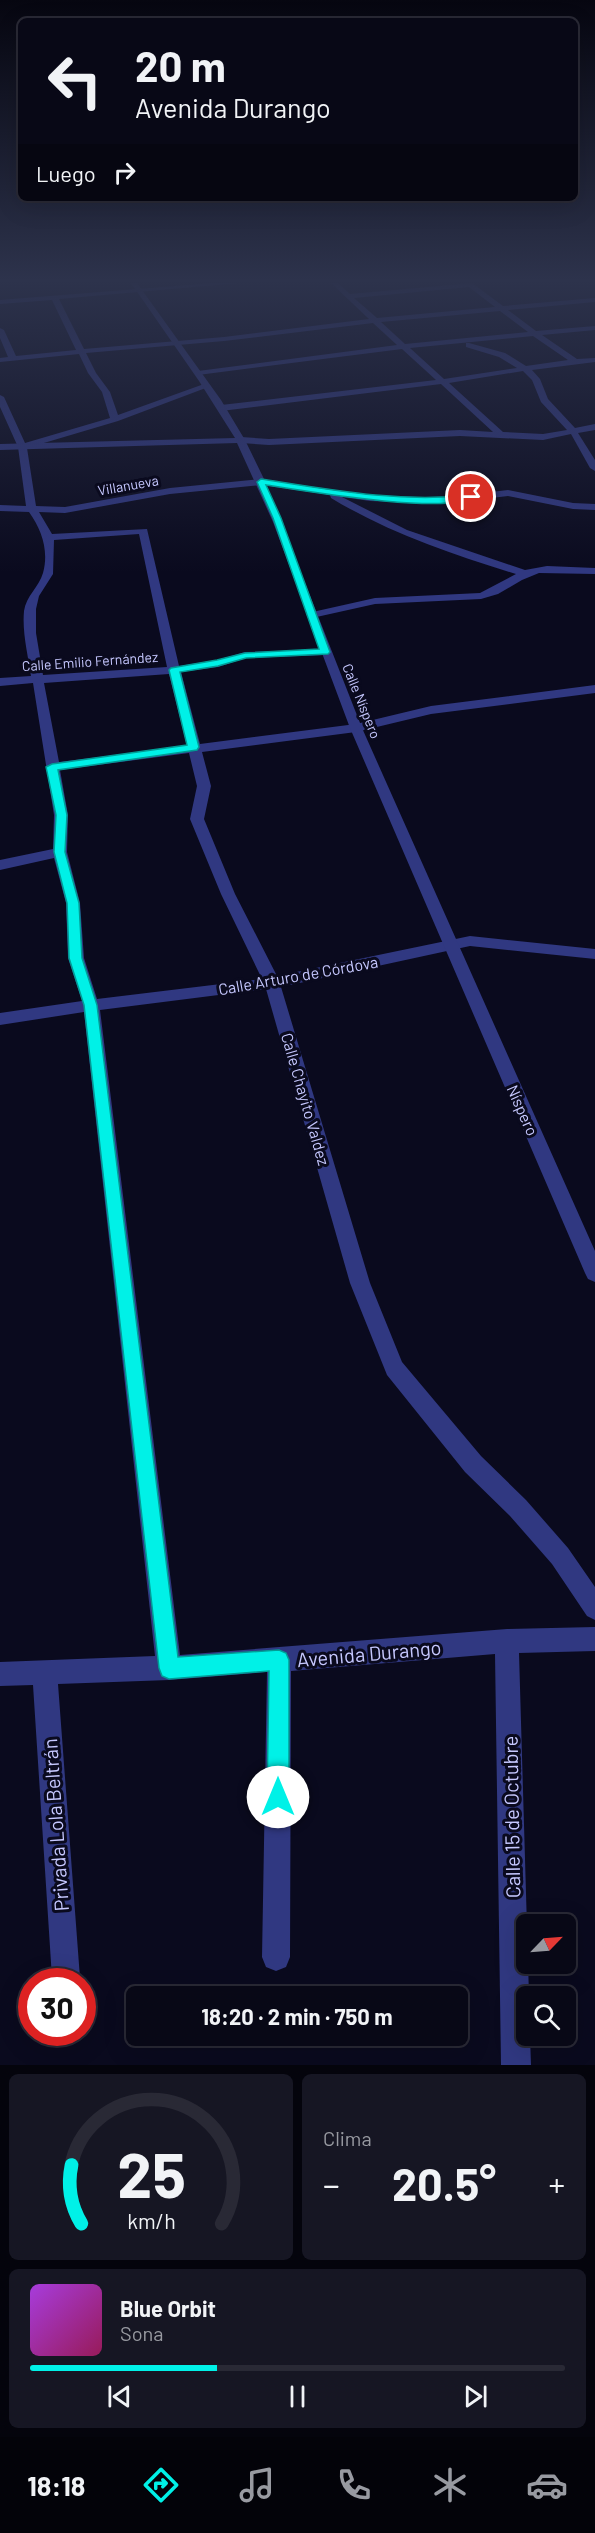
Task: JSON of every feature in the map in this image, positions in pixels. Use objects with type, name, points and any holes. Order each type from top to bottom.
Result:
[{"type":"street","points":[[97,379],[106,392],[115,419]]},
{"type":"street","name":"Calle Níspero","points":[[202,379],[241,440],[277,518],[325,652],[356,728],[452,947]]},
{"type":"street","points":[[441,379],[500,434]]},
{"type":"street","points":[[221,408],[461,379]]},
{"type":"street","points":[[536,379],[543,400],[573,431],[595,468]]},
{"type":"street","points":[[22,447],[115,419],[207,386]]},
{"type":"street","points":[[0,397],[22,447],[31,508],[45,527],[48,537],[48,574],[34,596],[30,609],[30,633],[61,815],[60,852],[73,903],[76,958],[91,1005],[169,1668]]},
{"type":"street","points":[[0,447],[241,440],[269,442],[460,433],[543,437],[595,427]]},
{"type":"street","name":"Villanueva","points":[[0,508],[65,510],[170,491],[261,482],[370,498],[441,501],[496,493],[537,497],[573,506]]},
{"type":"street","points":[[328,492],[357,510],[422,541],[526,574]]},
{"type":"street","points":[[573,506],[595,507]]},
{"type":"street","points":[[573,506],[595,515]]},
{"type":"street","name":"Calle Chayito Valdez","points":[[48,537],[143,531],[174,670],[204,786],[197,819],[228,894],[272,983],[360,1283],[394,1368],[473,1464],[518,1508],[560,1556],[595,1608]]},
{"type":"street","points":[[312,615],[344,606],[385,600],[480,596],[498,591],[513,579],[526,574],[552,569],[575,572],[595,571]]},
{"type":"street","name":"Calle Emilio Fernández","points":[[0,682],[174,670],[245,656],[325,652]]},
{"type":"street","points":[[52,767],[193,747],[356,728],[431,710],[595,689]]},
{"type":"street","points":[[0,865],[60,852]]},
{"type":"street","name":"Calle Arturo de Córdova","points":[[0,1019],[91,1005],[272,983],[452,947],[470,941],[595,954]]},
{"type":"street","name":"Níspero","points":[[452,947],[595,1273]]},
{"type":"street","name":"Avenida Durango","points":[[0,1674],[169,1668],[507,1641],[595,1639]]},
{"type":"street","name":"Calle 15 de Octubre","points":[[507,1641],[516,2065]]},
{"type":"street","points":[[276,1957],[279,1660]]},
{"type":"street","name":"Privada Lola Beltrán","points":[[45,1672],[65,1968]]},
{"type":"route","points":[[278,1797],[279,1660],[169,1668],[91,1005],[76,958],[73,903],[60,852],[61,815],[52,767],[193,747],[174,670],[245,656],[325,652],[277,518],[261,482],[370,498],[441,501],[471,497]]}]
